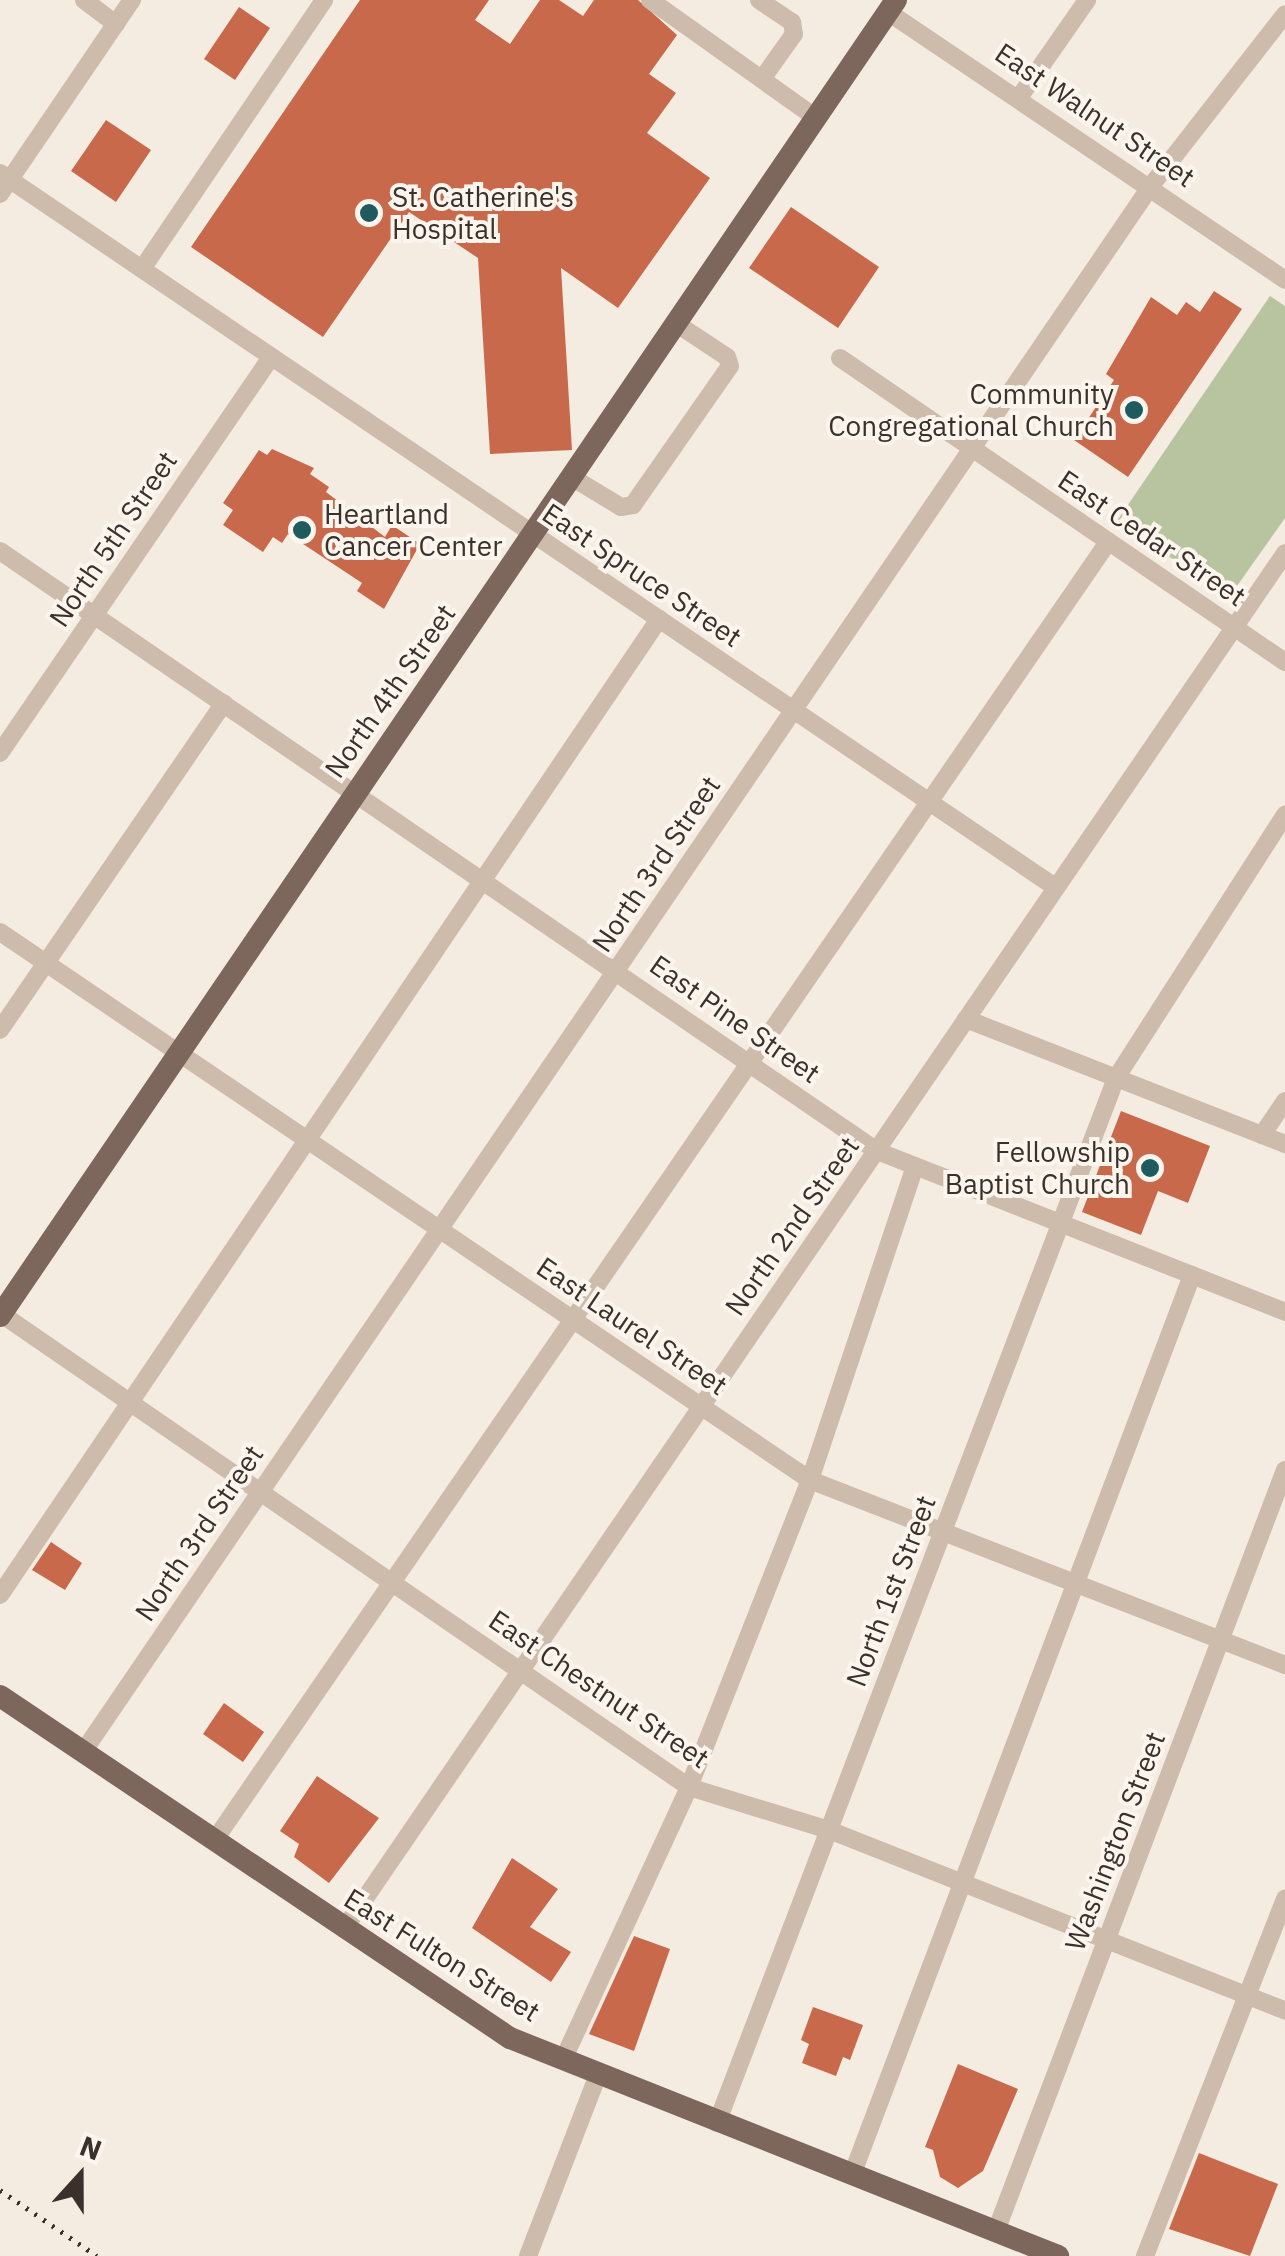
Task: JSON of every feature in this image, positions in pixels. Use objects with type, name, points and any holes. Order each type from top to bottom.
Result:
[{"type":"main road","name":"North 4th Street","points":[[0,1315],[535,535],[816,118],[885,4]]},
{"type":"main road","name":"East Fulton Street","points":[[0,1696],[454,2005],[598,2076],[1058,2256]]},
{"type":"street","points":[[84,0],[116,24]]},
{"type":"street","points":[[3,182],[132,0]]},
{"type":"street","points":[[142,269],[324,0]]},
{"type":"street","points":[[650,0],[816,118]]},
{"type":"street","points":[[759,0],[792,22],[794,34],[762,79]]},
{"type":"street","points":[[1018,99],[1087,0]]},
{"type":"street","name":"East Walnut Street","points":[[885,4],[1285,280]]},
{"type":"street","name":"North 3rd Street","points":[[83,1752],[1150,188],[1285,14]]},
{"type":"street","name":"East Spruce Street","points":[[3,182],[142,269],[1055,888]]},
{"type":"street","points":[[573,478],[621,507],[633,506],[730,366],[727,357],[677,324]]},
{"type":"street","name":"North 5th Street","points":[[0,752],[271,356]]},
{"type":"street","name":"East Cedar Street","points":[[840,358],[1285,662]]},
{"type":"street","points":[[214,1841],[1108,542]]},
{"type":"street","name":"East Pine Street","points":[[0,551],[877,1151],[1285,1312]]},
{"type":"street","name":"North 2nd Street","points":[[344,1929],[1285,553]]},
{"type":"street","points":[[0,1595],[128,1400],[308,1141],[659,619]]},
{"type":"street","points":[[0,1030],[224,703]]},
{"type":"street","name":"North 1st Street","points":[[717,2123],[1116,1078],[1285,815]]},
{"type":"street","name":"East Laurel Street","points":[[0,932],[810,1480],[1285,1665]]},
{"type":"street","points":[[966,1019],[1285,1144]]},
{"type":"street","points":[[1262,1135],[1285,1102]]},
{"type":"street","points":[[563,2060],[689,1787],[810,1480],[914,1166]]},
{"type":"street","points":[[852,2176],[1192,1275]]},
{"type":"street","name":"East Chestnut Street","points":[[0,1315],[689,1787],[829,1830],[1285,2011]]},
{"type":"street","name":"Washington Street","points":[[996,2231],[1285,1470]]},
{"type":"street","points":[[1145,2256],[1250,1997],[1285,1898]]},
{"type":"street","points":[[528,2256],[598,2076]]},
{"type":"green space","points":[[1270,296],[1285,306],[1285,518],[1232,593],[1224,594],[1117,521]]},
{"type":"building","points":[[360,0],[489,0],[475,20],[510,44],[540,0],[559,0],[583,16],[594,0],[638,0],[677,35],[649,74],[676,93],[647,133],[710,178],[618,308],[561,268],[572,450],[490,454],[478,258],[409,212],[323,337],[191,247]]},
{"type":"building","points":[[239,7],[270,28],[235,80],[204,59]]},
{"type":"building","points":[[106,120],[151,150],[116,202],[71,171]]},
{"type":"building","points":[[791,207],[879,267],[838,328],[749,268]]},
{"type":"building","name":"Community Congregational Church","points":[[1214,291],[1242,309],[1128,477],[1074,440],[1114,380],[1106,374],[1151,297],[1177,315],[1186,302],[1200,312]]},
{"type":"building","name":"Heartland Cancer Center","points":[[272,449],[314,468],[310,474],[329,487],[326,492],[385,537],[392,525],[420,544],[384,609],[357,591],[362,583],[288,534],[282,543],[273,537],[263,552],[223,525],[233,510],[223,503],[259,450],[267,455]]},
{"type":"building","name":"Fellowship Baptist Church","points":[[1121,1111],[1210,1146],[1188,1203],[1158,1191],[1141,1235],[1082,1212]]},
{"type":"building","points":[[51,1542],[82,1563],[65,1590],[32,1570]]},
{"type":"building","points":[[224,1703],[264,1732],[243,1762],[203,1734]]},
{"type":"building","points":[[317,1776],[379,1818],[329,1883],[294,1857],[299,1844],[280,1831]]},
{"type":"building","points":[[512,1858],[558,1889],[530,1927],[571,1952],[551,1982],[472,1928]]},
{"type":"building","points":[[634,1936],[670,1949],[634,2051],[589,2034]]},
{"type":"building","points":[[813,2007],[863,2025],[850,2060],[843,2057],[836,2076],[802,2063],[809,2044],[801,2040]]},
{"type":"building","points":[[958,2064],[1018,2089],[983,2171],[958,2188],[940,2177],[933,2150],[925,2147]]},
{"type":"building","points":[[1199,2153],[1278,2184],[1250,2256],[1169,2229]]},
{"type":"railway","points":[[0,2190],[97,2256]]},
{"type":"place","name":"St. Catherine's Hospital","points":[[369,213]]},
{"type":"place","name":"Community Congregational Church","points":[[1134,410]]},
{"type":"place","name":"Heartland Cancer Center","points":[[302,530]]},
{"type":"place","name":"Fellowship Baptist Church","points":[[1150,1168]]}]
